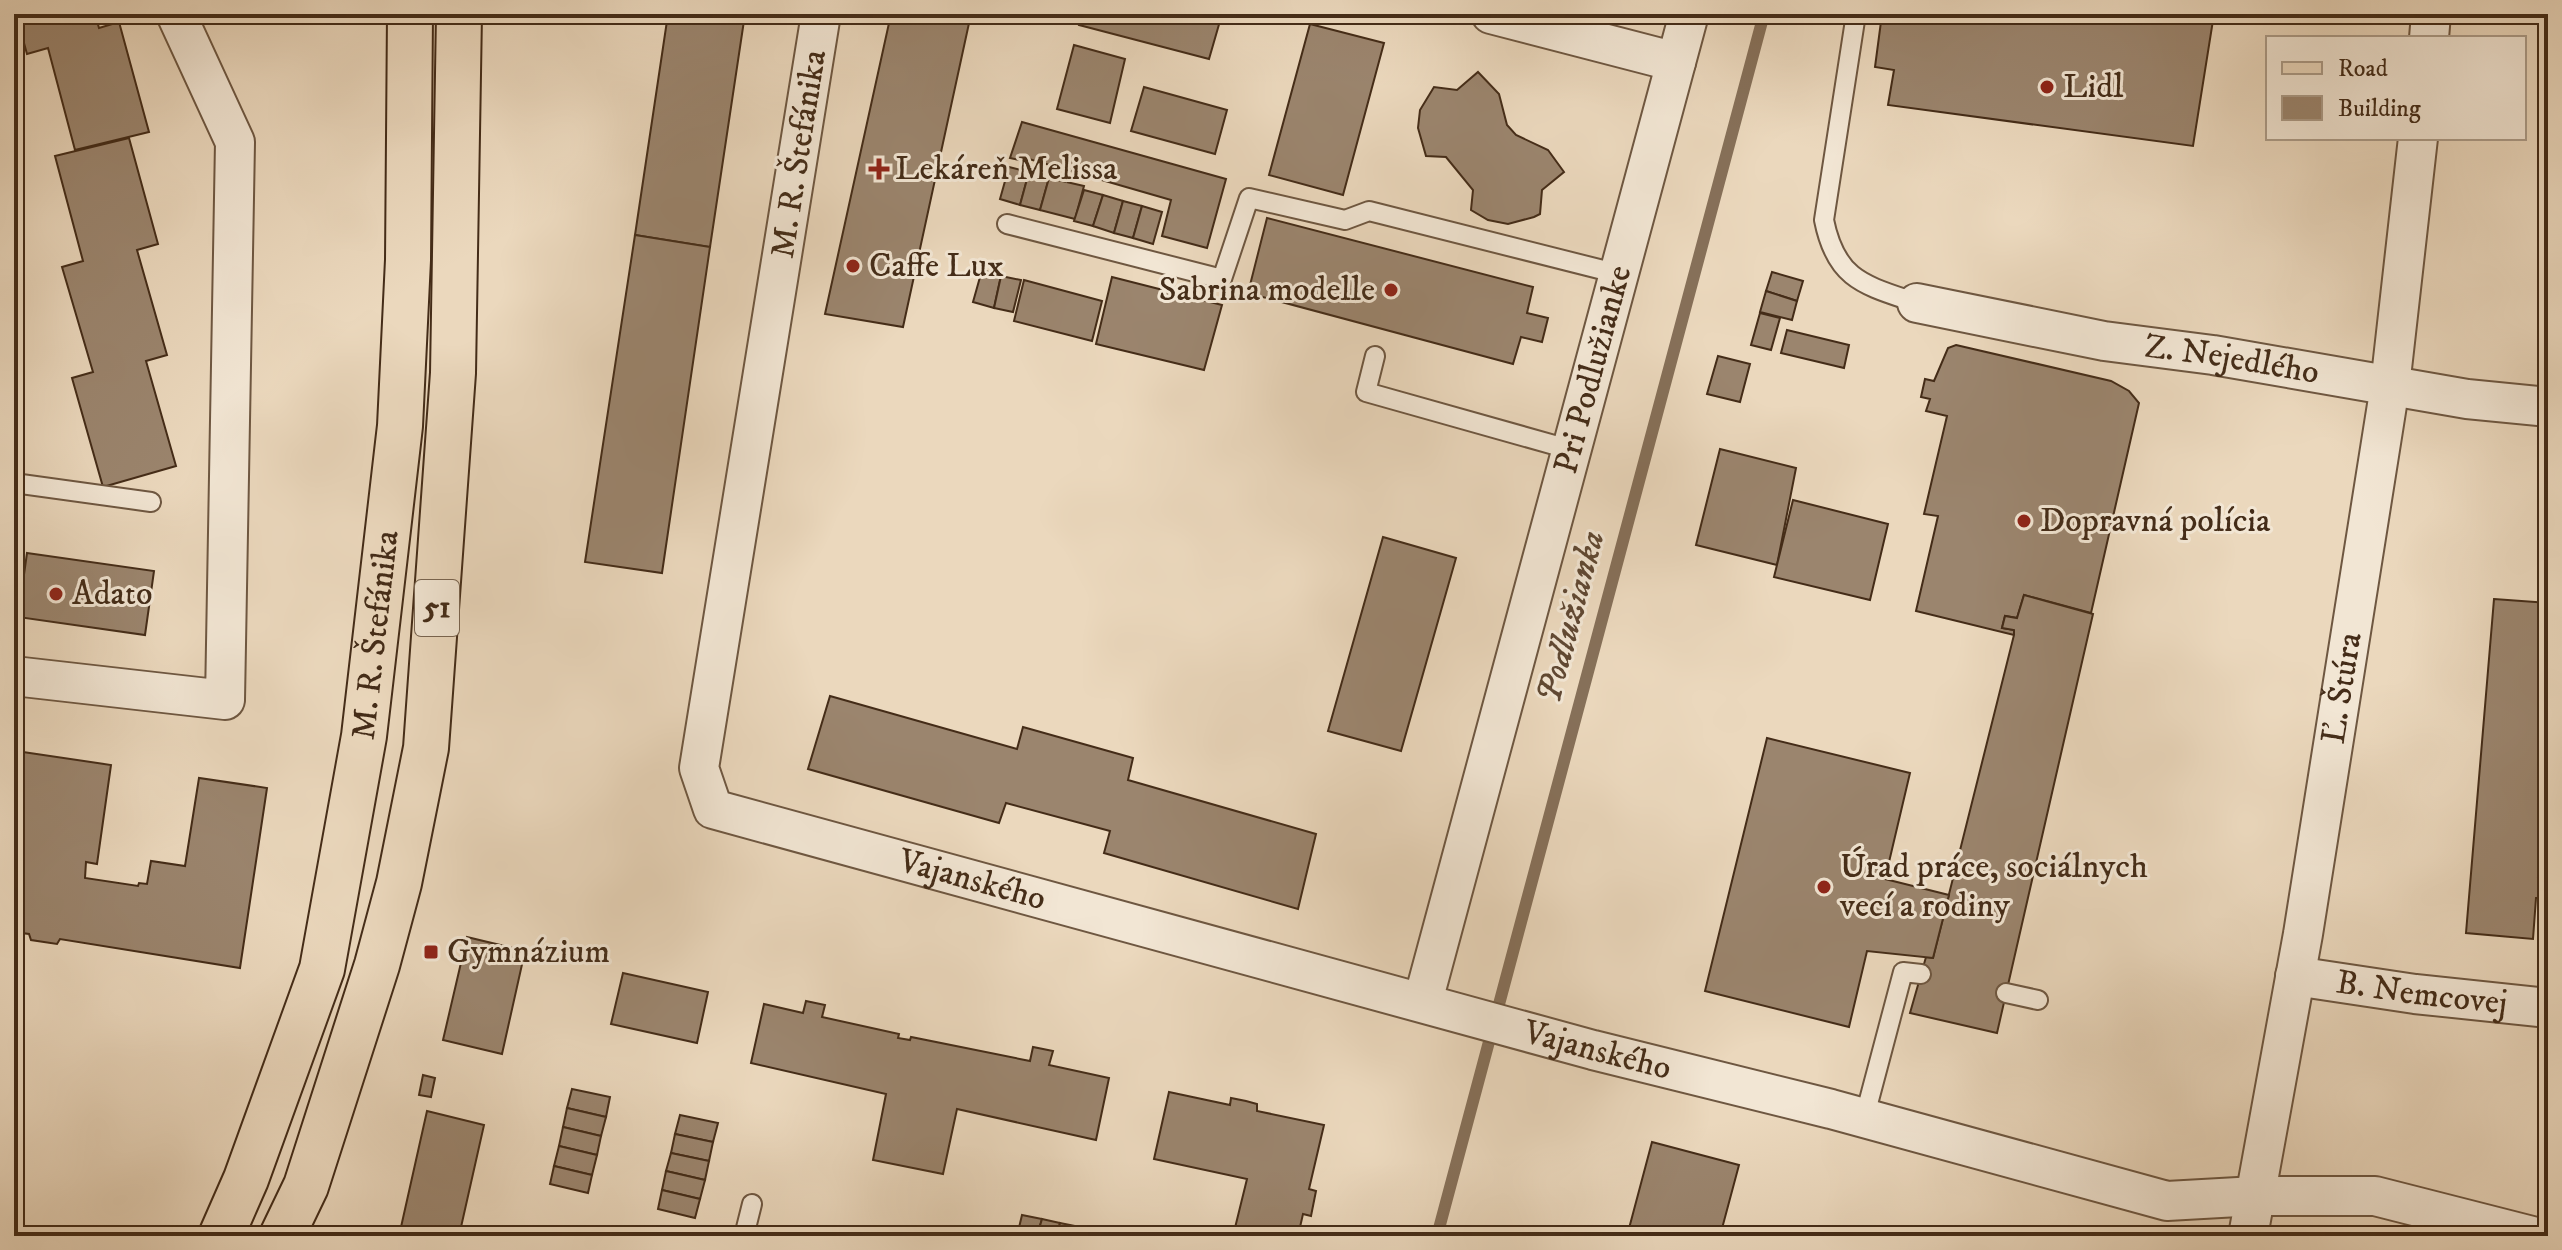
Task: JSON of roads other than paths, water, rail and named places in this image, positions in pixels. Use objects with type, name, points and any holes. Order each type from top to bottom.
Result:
[{"type":"main road","name":"M. R. Štefánika","points":[[221,1236],[246,1179],[322,969],[364,736],[400,426],[408,260],[410,14]]},
{"type":"main road","name":"M. R. Štefánika","points":[[282,1236],[306,1186],[377,965],[399,883],[426,748],[453,373],[459,14]]},
{"type":"street","points":[[14,676],[225,700],[235,142],[176,14]]},
{"type":"street","name":"M. R. Štefánika","points":[[699,768],[821,14]]},
{"type":"street","points":[[1491,14],[1676,62]]},
{"type":"street","name":"Pri Podlužianke","points":[[1440,1006],[1572,450],[1689,14]]},
{"type":"street","points":[[2429,36],[2431,14]]},
{"type":"street","name":"Ľ. Štúra","points":[[2248,1236],[2295,976],[2390,386],[2418,140]]},
{"type":"street","name":"Z. Nejedlého","points":[[1917,303],[2104,341],[2213,355],[2390,386],[2548,407]]},
{"type":"street","name":"Vajanského","points":[[699,768],[713,809],[1543,1036],[2167,1201],[2256,1196],[2375,1196],[2532,1236]]},
{"type":"street","name":"B. Nemcovej","points":[[2295,976],[2415,994],[2548,1008]]},
{"type":"street","name":"M. R. Štefánika","points":[[301,1236],[306,1186]]},
{"type":"lane","points":[[1856,14],[1824,220],[1829,246],[1841,268],[1864,285],[1917,303]]},
{"type":"lane","points":[[1007,224],[1222,279],[1249,198],[1345,220],[1369,211],[1619,274]]},
{"type":"lane","points":[[1375,356],[1366,392],[1572,450]]},
{"type":"lane","points":[[14,483],[151,502]]},
{"type":"lane","points":[[1864,1119],[1903,972],[1921,974]]},
{"type":"lane","points":[[2006,993],[2038,1000]]},
{"type":"lane","points":[[744,1236],[752,1204]]},
{"type":"waterway","name":"Podlužianka","points":[[1437,1236],[1764,14]]},
{"type":"place","name":"Lidl","points":[[2047,87]]},
{"type":"place","name":"Lekáreň Melissa","points":[[879,169]]},
{"type":"place","name":"Caffe Lux","points":[[853,266]]},
{"type":"place","name":"Sabrina modelle","points":[[1391,290]]},
{"type":"place","name":"Dopravná polícia","points":[[2024,521]]},
{"type":"place","name":"Adato","points":[[56,594]]},
{"type":"place","name":"Úrad práce, sociálnych vecí a rodiny","points":[[1824,887]]},
{"type":"place","name":"Gymnázium","points":[[431,952]]}]
